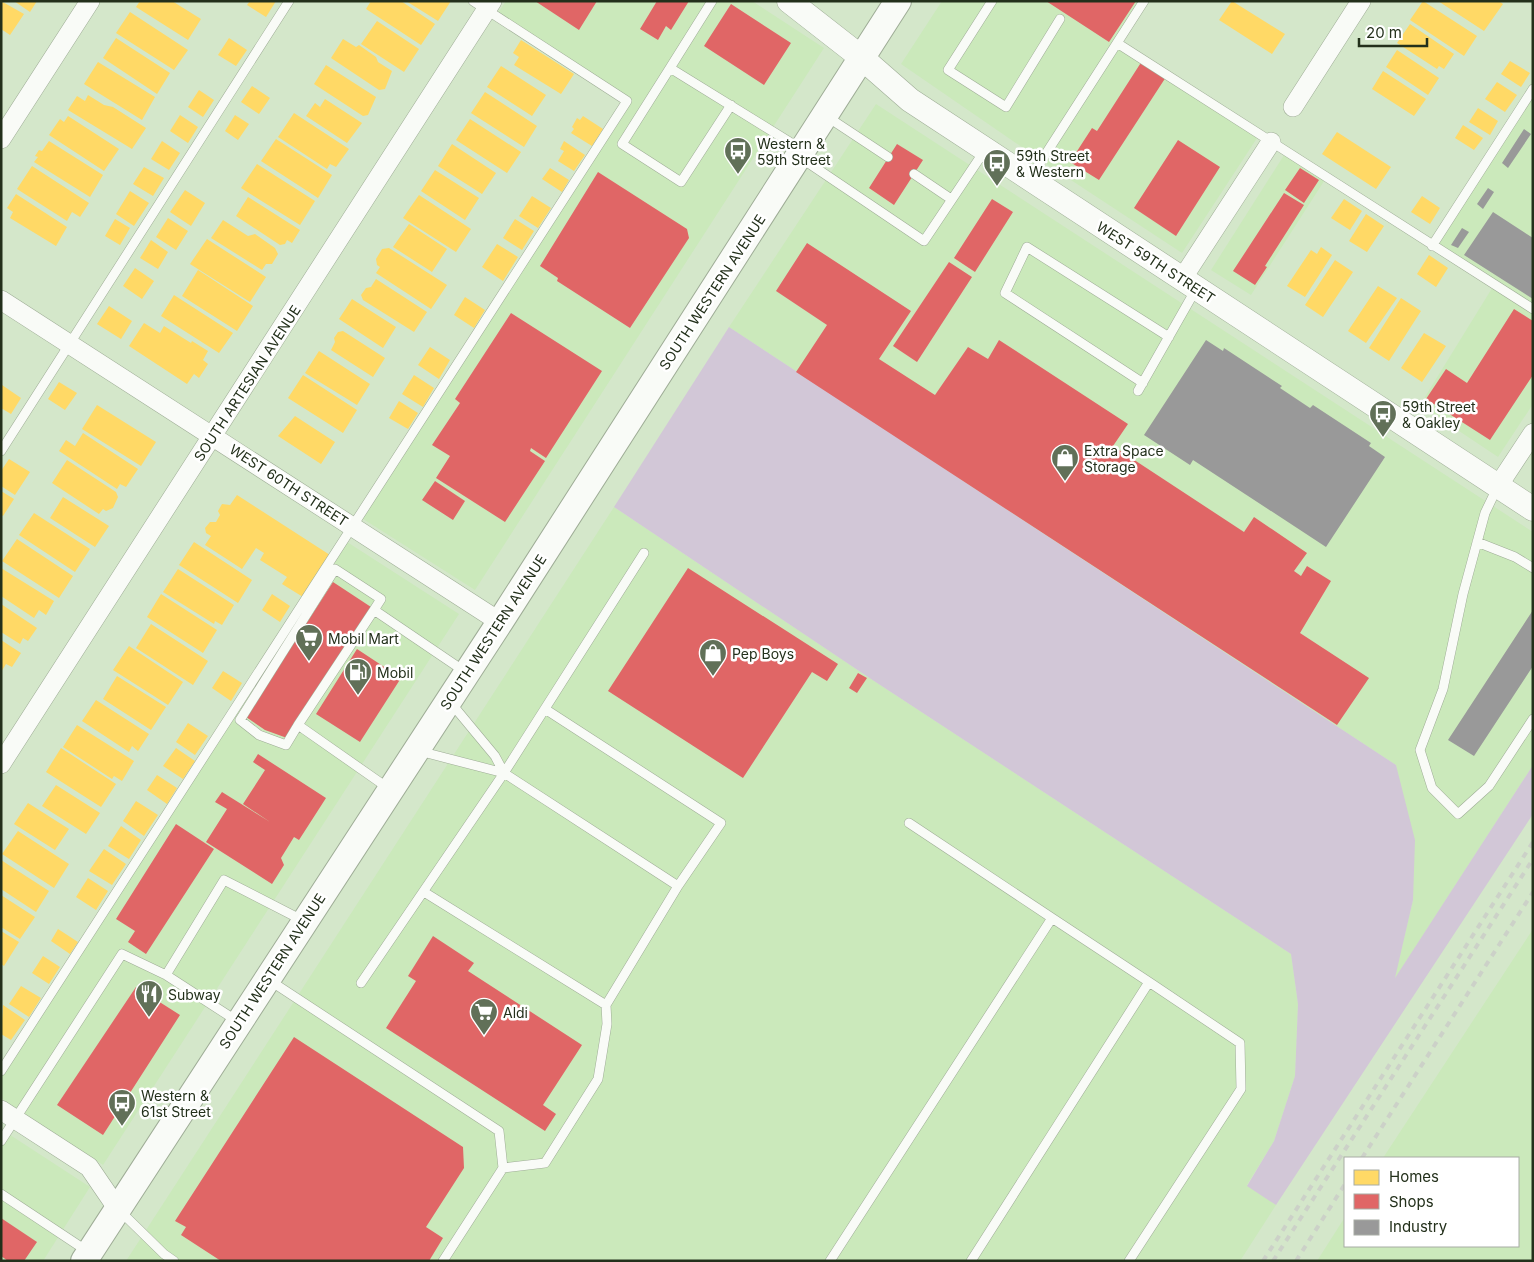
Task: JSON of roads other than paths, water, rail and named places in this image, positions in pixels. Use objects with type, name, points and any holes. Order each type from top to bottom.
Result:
[{"type":"main road","name":"SOUTH WESTERN AVENUE","points":[[86,1256],[500,622],[898,1]]},
{"type":"street","points":[[1,139],[90,1]]},
{"type":"street","points":[[1293,107],[1361,1]]},
{"type":"street","name":"WEST 59TH STREET","points":[[793,2],[910,100],[1533,509]]},
{"type":"street","name":"SOUTH ARTESIAN AVENUE","points":[[1,764],[212,436],[484,4]]},
{"type":"street","points":[[1189,284],[1271,142]]},
{"type":"street","name":"WEST 60TH STREET","points":[[1,300],[500,622]]},
{"type":"street","points":[[1498,486],[1533,433]]},
{"type":"street","points":[[8,1114],[89,1167],[117,1208]]},
{"type":"lane","points":[[1,451],[289,1]]},
{"type":"lane","points":[[712,1],[622,144],[682,182],[730,105]]},
{"type":"lane","points":[[992,1],[948,70],[1006,107],[1060,19]]},
{"type":"lane","points":[[1030,180],[1144,1]]},
{"type":"lane","points":[[1,1071],[628,100],[484,4]]},
{"type":"lane","points":[[1117,43],[1533,309]]},
{"type":"lane","points":[[670,68],[730,105],[924,240],[985,150]]},
{"type":"lane","points":[[1432,246],[1533,89]]},
{"type":"lane","points":[[825,115],[888,157]]},
{"type":"lane","points":[[914,174],[951,200]]},
{"type":"lane","points":[[1143,383],[1005,293],[1027,247],[1169,337]]},
{"type":"lane","points":[[1138,392],[1169,337],[1189,284]]},
{"type":"lane","points":[[1498,486],[1485,513],[1463,594],[1443,689],[1420,750],[1432,788],[1458,814],[1490,786],[1533,719]]},
{"type":"lane","points":[[1477,542],[1514,556],[1533,568]]},
{"type":"lane","points":[[361,983],[504,773],[644,553]]},
{"type":"lane","points":[[335,569],[381,599],[374,610],[286,745],[259,735],[240,720],[335,569]]},
{"type":"lane","points":[[374,610],[467,673]]},
{"type":"lane","points":[[449,700],[495,756],[504,773]]},
{"type":"lane","points":[[503,1168],[544,1163],[598,1079],[607,1024],[606,1005],[678,886],[721,822],[545,709]]},
{"type":"lane","points":[[298,724],[390,789]]},
{"type":"lane","points":[[416,750],[504,773],[678,886]]},
{"type":"lane","points":[[909,823],[1240,1043],[1241,1088],[1129,1261]]},
{"type":"lane","points":[[166,975],[224,880],[304,922]]},
{"type":"lane","points":[[424,892],[606,1005]]},
{"type":"lane","points":[[830,1261],[1052,918]]},
{"type":"lane","points":[[1,1141],[8,1114],[122,954],[166,975],[239,1022]]},
{"type":"lane","points":[[267,979],[499,1131],[503,1168],[443,1261]]},
{"type":"lane","points":[[971,1261],[1149,982]]},
{"type":"lane","points":[[1,1194],[86,1256]]},
{"type":"lane","points":[[117,1208],[174,1261]]},
{"type":"railway","points":[[1263,1261],[1533,842]]},
{"type":"railway","points":[[1273,1261],[1533,859]]},
{"type":"railway","points":[[1363,1157],[1533,892]]},
{"type":"railway","points":[[1296,1261],[1344,1186]]},
{"type":"place","name":"Western & 59th Street","points":[[738,175]]},
{"type":"place","name":"59th Street & Western","points":[[997,187]]},
{"type":"place","name":"59th Street & Oakley","points":[[1383,438]]},
{"type":"place","name":"Extra Space Storage","points":[[1065,482]]},
{"type":"place","name":"Mobil Mart","points":[[309,662]]},
{"type":"place","name":"Pep Boys","points":[[713,677]]},
{"type":"place","name":"Mobil","points":[[358,696]]},
{"type":"place","name":"Subway","points":[[149,1018]]},
{"type":"place","name":"Aldi","points":[[484,1036]]},
{"type":"place","name":"Western & 61st Street","points":[[122,1127]]}]
